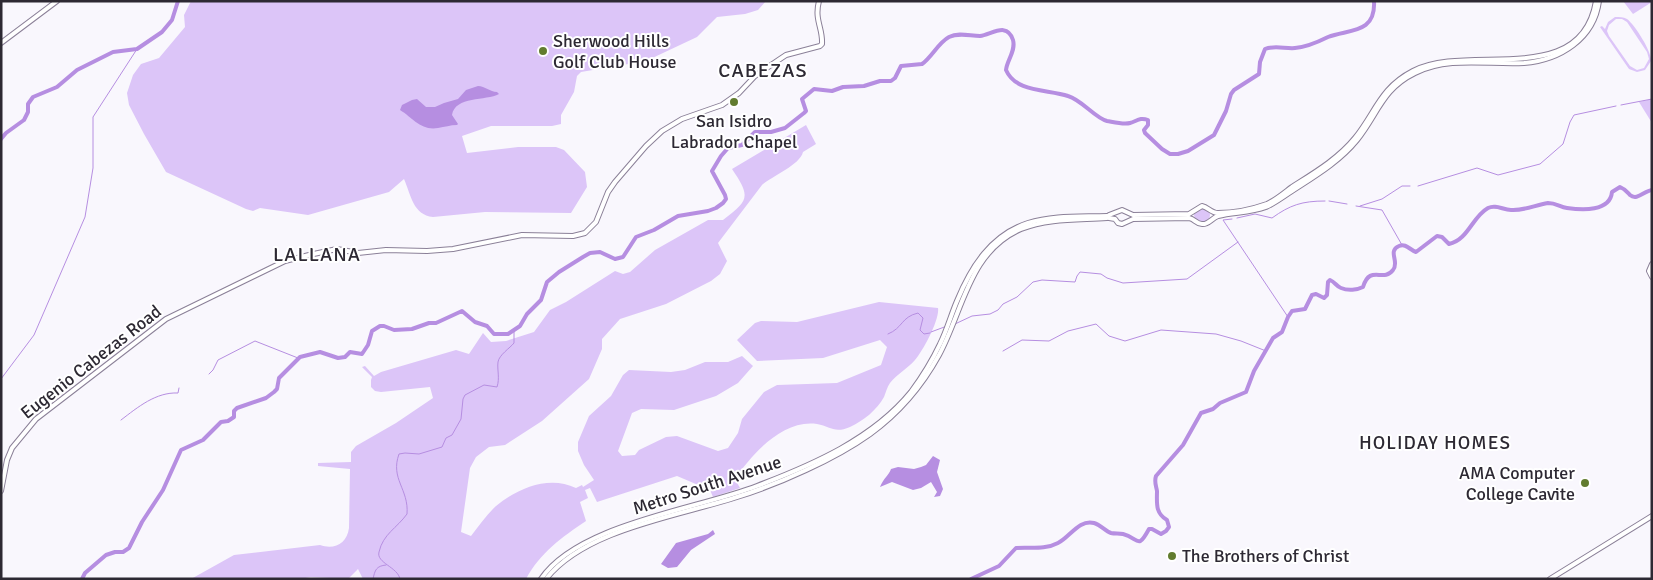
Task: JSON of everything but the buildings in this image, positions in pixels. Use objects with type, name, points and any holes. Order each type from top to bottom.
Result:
[{"type":"street","points":[[1,43],[57,1]]},
{"type":"street","name":"Eugenio Cabezas Road","points":[[1,491],[7,460],[12,448],[36,419],[159,324],[285,261],[337,249],[358,253],[386,250],[427,251],[453,249],[522,235],[574,236],[587,232],[596,222],[608,192],[615,182],[662,131],[682,119],[728,101],[742,91],[755,76],[786,55],[822,44],[817,16],[818,1]]},
{"type":"street","points":[[1598,1],[1592,24],[1583,37],[1568,48],[1547,58],[1524,63],[1448,64],[1423,70],[1406,78],[1386,96],[1357,140],[1330,166],[1271,205],[1247,212],[1219,216],[1210,219],[1206,224],[1197,223],[1193,218],[1196,208],[1202,206],[1215,213],[1265,204],[1327,164],[1355,138],[1383,94],[1396,82],[1414,70],[1447,60],[1524,59],[1546,55],[1566,46],[1581,34],[1591,20],[1598,1]]},
{"type":"street","points":[[1193,218],[1133,220],[1120,224],[1115,219],[1115,214],[1122,210],[1133,216],[1189,214],[1194,212]]},
{"type":"street","points":[[1210,211],[1210,219]]},
{"type":"street","name":"Metro South Avenue","points":[[1108,217],[1115,214]]},
{"type":"street","points":[[1127,221],[1128,214]]},
{"type":"street","name":"Metro South Avenue","points":[[546,579],[558,565],[599,540],[668,516],[721,502],[758,489],[794,474],[856,443],[892,417],[913,395],[938,356],[950,326],[957,301],[975,265],[991,245],[1009,232],[1040,220],[1108,217],[1115,219]]},
{"type":"street","points":[[1652,264],[1649,271],[1652,277]]},
{"type":"street","name":"Metro South Avenue","points":[[541,579],[562,558],[598,537],[657,516],[757,486],[793,471],[854,440],[890,415],[910,392],[922,377],[950,326]]},
{"type":"street","points":[[1550,579],[1652,516]]},
{"type":"shaded area","points":[[191,1],[766,1],[758,10],[745,14],[717,17],[697,37],[646,61],[581,72],[577,76],[574,92],[561,115],[561,124],[552,126],[491,126],[462,136],[467,153],[518,147],[556,147],[564,150],[585,172],[587,187],[571,213],[485,212],[433,217],[426,215],[417,208],[404,179],[389,192],[308,215],[260,208],[253,211],[246,209],[166,172],[129,105],[127,93],[133,75],[141,64],[159,58],[185,27],[184,15]]},
{"type":"shaded area","points":[[1623,1],[1652,1],[1652,2],[1633,14]]},
{"type":"shaded area","points":[[1615,17],[1623,17],[1634,27],[1646,45],[1651,57],[1651,61],[1645,70],[1637,72],[1629,69],[1600,27],[1602,26],[1605,29],[1608,22]],"holes":[[[1616,19],[1622,19],[1627,22],[1647,52],[1649,59],[1644,68],[1637,70],[1630,66],[1609,36],[1607,31],[1609,25]]]},
{"type":"shaded area","points":[[478,86],[499,94],[459,105],[454,109],[452,115],[457,125],[427,128],[400,110],[402,105],[417,99],[426,107],[435,107],[458,99],[466,90]]},
{"type":"shaded area","points":[[1652,99],[1652,123],[1639,102]]},
{"type":"shaded area","points":[[806,125],[816,144],[803,152],[801,157],[791,166],[762,185],[718,243],[727,261],[720,274],[711,281],[666,304],[620,319],[602,339],[602,349],[589,379],[542,421],[505,445],[489,447],[476,457],[470,468],[461,532],[471,536],[496,506],[514,494],[534,485],[555,483],[566,484],[576,488],[582,485],[583,487],[594,480],[584,465],[578,451],[578,442],[589,416],[611,396],[623,375],[629,370],[671,372],[685,370],[705,362],[728,362],[742,356],[753,366],[738,383],[716,396],[674,410],[641,409],[632,413],[618,451],[622,456],[635,455],[639,450],[666,437],[677,436],[718,451],[728,448],[738,433],[742,419],[764,392],[777,385],[837,383],[881,365],[887,347],[880,340],[823,358],[757,361],[737,340],[755,323],[761,321],[797,322],[879,302],[938,308],[934,327],[918,356],[890,383],[884,397],[874,411],[860,422],[840,430],[817,424],[804,424],[792,427],[770,440],[750,459],[735,479],[740,488],[713,497],[710,490],[677,476],[597,502],[590,488],[585,490],[588,498],[580,502],[586,521],[545,553],[526,579],[363,579],[358,569],[348,579],[311,577],[300,579],[191,579],[234,555],[320,545],[330,547],[343,542],[349,528],[350,469],[318,466],[318,463],[351,462],[351,452],[356,446],[396,423],[433,398],[430,387],[375,391],[371,387],[372,377],[362,367],[365,366],[374,376],[381,372],[456,350],[469,354],[483,333],[491,342],[506,341],[534,332],[550,310],[615,271],[623,274],[630,272],[655,250],[708,220],[723,220],[738,208],[744,198],[742,186],[732,169]]},
{"type":"shaded area","points":[[1202,207],[1210,215],[1202,223],[1194,215]]},
{"type":"shaded area","points":[[933,456],[940,460],[937,472],[943,489],[940,496],[934,497],[937,492],[931,482],[913,490],[892,482],[880,487],[891,469],[898,467],[914,469],[921,467],[926,465]]},
{"type":"shaded area","points":[[713,530],[715,534],[691,550],[677,567],[668,568],[661,564],[676,543],[708,534]]},
{"type":"waterway","points":[[1,139],[24,120],[28,112],[28,104],[33,97],[57,87],[77,70],[113,52],[137,49],[162,32],[172,20],[178,1]]},
{"type":"waterway","points":[[82,579],[85,573],[106,555],[123,552],[129,548],[142,522],[163,490],[181,450],[203,440],[221,422],[228,421],[234,417],[234,411],[237,408],[266,398],[274,392],[277,389],[279,378],[300,357],[320,352],[338,358],[345,357],[350,352],[362,354],[368,345],[372,331],[380,326],[394,330],[412,329],[429,323],[436,323],[462,311],[475,322],[487,326],[494,334],[508,334],[520,326],[527,314],[541,300],[547,282],[583,257],[590,253],[600,252],[615,259],[623,257],[636,237],[654,230],[678,216],[708,211],[723,203],[726,199],[725,195],[712,171],[721,156],[728,148],[742,145],[755,132],[771,132],[785,128],[806,111],[802,99],[814,89],[832,91],[843,87],[864,86],[880,81],[891,81],[895,78],[901,66],[922,64],[949,37],[961,34],[980,36],[1003,30],[1010,34],[1014,44],[1006,70],[1017,83],[1033,89],[1073,98],[1107,121],[1125,124],[1141,119],[1148,120],[1148,125],[1144,130],[1145,133],[1162,149],[1170,154],[1178,154],[1188,151],[1214,135],[1226,111],[1231,94],[1234,90],[1259,74],[1260,62],[1265,49],[1272,47],[1304,47],[1328,37],[1360,28],[1371,19],[1374,1]]},
{"type":"waterway","points":[[1,379],[34,335],[85,217],[93,168],[93,117],[137,49]]},
{"type":"waterway","points":[[1621,105],[1652,99]]},
{"type":"waterway","points":[[1418,186],[1477,168],[1498,175],[1540,164],[1563,144],[1574,115],[1616,106]]},
{"type":"waterway","points":[[1360,206],[1382,199],[1402,186],[1410,186]]},
{"type":"waterway","points":[[971,579],[999,566],[1016,548],[1053,545],[1079,526],[1089,522],[1099,525],[1111,533],[1123,534],[1138,541],[1142,540],[1149,529],[1161,534],[1166,531],[1169,527],[1167,520],[1159,511],[1155,482],[1156,476],[1183,445],[1201,413],[1246,392],[1254,371],[1273,338],[1282,332],[1292,311],[1305,309],[1312,295],[1316,294],[1324,298],[1327,295],[1328,282],[1330,280],[1344,289],[1352,290],[1363,287],[1369,276],[1385,275],[1393,270],[1395,267],[1394,251],[1399,246],[1406,246],[1416,252],[1437,236],[1442,237],[1449,244],[1455,242],[1461,238],[1483,212],[1491,207],[1516,210],[1548,203],[1567,208],[1587,209],[1606,203],[1610,199],[1612,192],[1620,187],[1633,197],[1652,190]]},
{"type":"waterway","points":[[1237,218],[1255,214],[1272,218],[1297,205],[1325,201]]},
{"type":"waterway","points":[[1329,201],[1347,204]]},
{"type":"waterway","points":[[1356,206],[1382,210],[1402,245]]},
{"type":"waterway","points":[[1232,219],[1223,220],[1288,317]]},
{"type":"waterway","points":[[955,324],[972,316],[990,314],[998,310],[1003,304],[1017,297],[1033,282],[1042,280],[1075,282],[1080,272],[1101,274],[1123,283],[1187,279],[1238,242]]},
{"type":"waterway","points":[[888,334],[897,329],[908,317],[918,313],[923,318],[920,330],[924,334],[930,333]]},
{"type":"waterway","points":[[1003,351],[1022,340],[1049,341],[1068,331],[1096,324],[1109,336],[1125,341],[1161,330],[1216,334],[1266,351]]},
{"type":"waterway","points":[[931,332],[947,326]]},
{"type":"waterway","points":[[400,579],[395,571],[379,556],[384,540],[407,514],[407,505],[397,470],[399,454],[419,454],[442,447],[446,438],[452,435],[461,419],[465,395],[484,385],[497,387],[498,362],[502,354],[514,343],[514,331]]},
{"type":"waterway","points":[[209,374],[218,360],[255,341],[298,358]]},
{"type":"waterway","points":[[121,420],[141,405],[155,398],[170,393],[178,393],[179,388]]},
{"type":"waterway","points":[[373,579],[377,569],[380,566],[386,565]]},
{"type":"place","name":"Sherwood Hills Golf Club House","points":[[543,51]]},
{"type":"place","name":"San Isidro Labrador Chapel","points":[[734,102]]},
{"type":"place","name":"AMA Computer College Cavite","points":[[1585,483]]},
{"type":"place","name":"The Brothers of Christ","points":[[1172,556]]},
{"type":"district","name":"CABEZAS","points":[[763,70]]},
{"type":"district","name":"LALLANA","points":[[317,254]]},
{"type":"district","name":"HOLIDAY HOMES","points":[[1435,442]]}]
